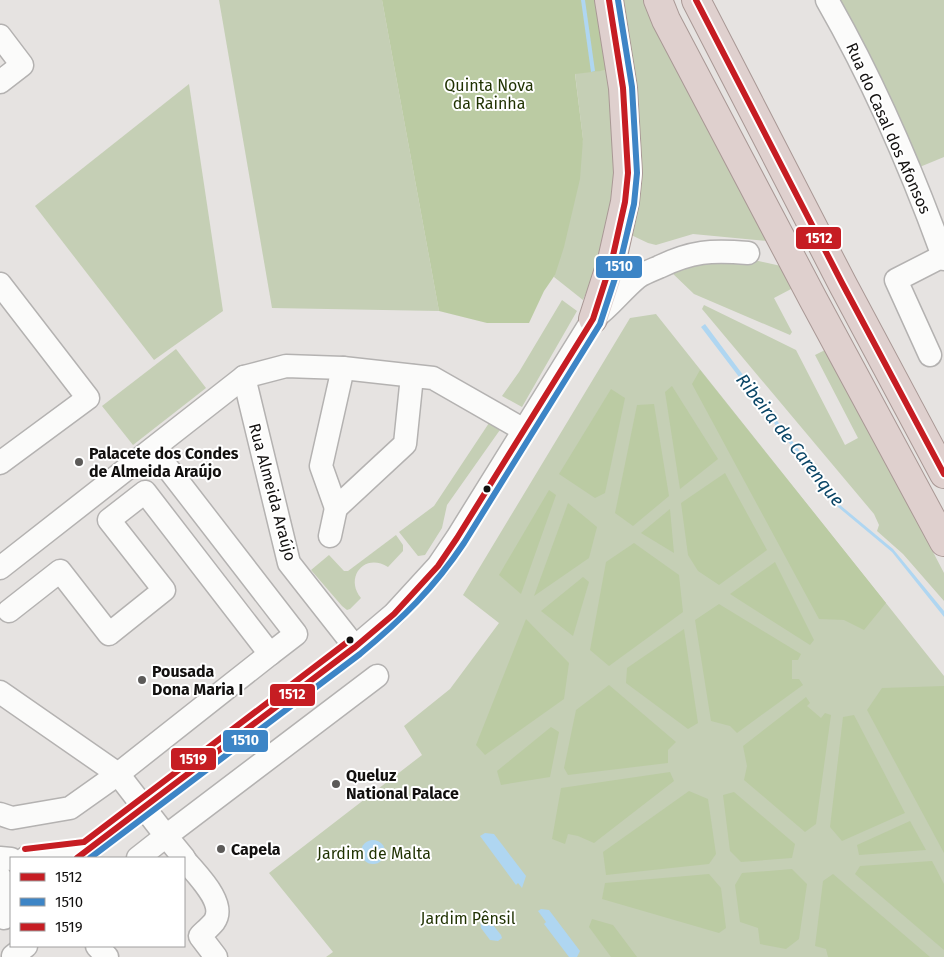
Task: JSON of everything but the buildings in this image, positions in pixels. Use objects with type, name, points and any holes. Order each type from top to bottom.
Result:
[{"type":"highway","points":[[593,319],[612,260],[625,202],[628,173],[623,88],[610,0]]},
{"type":"highway","points":[[658,0],[666,20],[692,70],[944,542]]},
{"type":"highway","points":[[696,0],[842,283],[941,466]]},
{"type":"street","name":"Rua do Casal dos Afonsos","points":[[826,0],[847,35],[888,123],[924,204],[943,258]]},
{"type":"street","points":[[0,36],[22,64],[0,82]]},
{"type":"street","points":[[40,857],[82,854],[355,647],[394,614],[438,566],[458,538],[593,319],[604,311],[639,276],[676,259],[699,252],[748,253]]},
{"type":"street","points":[[930,355],[896,280],[943,258]]},
{"type":"street","points":[[0,284],[88,398],[0,463]]},
{"type":"street","points":[[0,568],[244,377],[286,366],[343,368],[433,378],[524,430]]},
{"type":"street","points":[[330,536],[336,508],[321,466],[343,368]]},
{"type":"street","points":[[336,508],[405,444],[412,376]]},
{"type":"street","name":"Rua Almeida Araújo","points":[[244,377],[289,563],[355,647]]},
{"type":"street","points":[[0,814],[12,818],[70,808],[118,774],[296,634],[153,449]]},
{"type":"street","points":[[3,610],[60,571],[109,634],[164,590],[109,520],[145,492],[270,654]]},
{"type":"street","points":[[139,857],[377,676]]},
{"type":"street","points":[[0,692],[118,774],[183,857]]},
{"type":"street","points":[[185,859],[216,898],[217,910],[215,920],[200,936],[216,957]]},
{"type":"street","points":[[0,877],[4,884],[6,898],[4,916]]},
{"type":"street","points":[[98,947],[107,957]]},
{"type":"green space","points":[[219,0],[382,0],[439,311],[272,308]]},
{"type":"green space","name":"Quinta Nova da Rainha","points":[[382,0],[599,0],[609,70],[575,74],[583,139],[580,179],[564,247],[555,275],[544,291],[529,323],[487,323],[439,311]]},
{"type":"green space","points":[[621,0],[646,0],[767,241],[693,234],[656,245],[629,234]]},
{"type":"green space","points":[[827,0],[944,0],[944,157],[910,171]]},
{"type":"green space","points":[[609,70],[616,129],[613,184],[606,236],[596,269],[583,300],[554,277],[583,139],[575,73]]},
{"type":"green space","points":[[189,84],[223,311],[154,360],[35,206]]},
{"type":"green space","points":[[741,257],[781,266],[793,288],[774,298],[792,332],[790,335],[694,294],[669,270]]},
{"type":"green space","points":[[562,300],[577,311],[522,407],[502,396],[519,372]]},
{"type":"green space","points":[[704,305],[796,350],[845,445],[858,438],[815,355],[827,349],[944,573],[944,601],[903,554],[877,531],[879,525],[874,514],[702,309]]},
{"type":"green space","points":[[656,314],[944,676],[944,957],[326,957],[333,952],[269,873],[422,755],[404,726],[450,689],[499,623],[463,595],[630,318]]},
{"type":"green space","points":[[176,349],[206,388],[133,445],[102,406]]},
{"type":"green space","points":[[700,370],[886,603],[864,630],[844,620],[819,619],[692,384]]},
{"type":"green space","points":[[672,386],[718,459],[680,489],[665,392]]},
{"type":"green space","points":[[611,389],[625,398],[605,493],[595,498],[559,474]]},
{"type":"green space","points":[[654,404],[669,496],[633,526],[615,513],[637,405]]},
{"type":"green space","points":[[491,420],[502,427],[447,505],[442,528],[425,555],[418,556],[399,532],[434,506]]},
{"type":"green space","points":[[725,473],[767,550],[719,585],[698,571],[688,555],[681,503]]},
{"type":"green space","points":[[549,490],[556,495],[521,594],[499,575]]},
{"type":"green space","points":[[568,503],[597,527],[589,558],[534,596]]},
{"type":"green space","points":[[670,509],[674,553],[641,533]]},
{"type":"green space","points":[[396,535],[403,545],[403,551],[388,567],[380,563],[372,563],[360,569],[356,575],[355,582],[356,590],[361,598],[350,609],[347,610],[342,606],[311,570],[329,555],[344,571],[348,571]]},
{"type":"green space","points":[[634,543],[679,575],[683,612],[609,666],[590,650],[606,562]]},
{"type":"green space","points":[[775,562],[814,640],[810,645],[730,594]]},
{"type":"green space","points":[[583,577],[589,582],[573,636],[541,611]]},
{"type":"green space","points":[[719,604],[801,654],[798,660],[792,660],[792,679],[799,679],[803,685],[737,733],[730,726],[711,721],[695,620]]},
{"type":"green space","points":[[526,619],[569,663],[564,699],[485,755],[476,745]]},
{"type":"green space","points":[[684,629],[698,723],[688,729],[626,683],[627,668]]},
{"type":"green space","points":[[609,685],[676,742],[668,750],[668,763],[568,775],[564,768],[576,710]]},
{"type":"green space","points":[[944,686],[944,853],[867,710],[882,688]]},
{"type":"green space","points":[[806,697],[810,703],[807,706],[821,718],[825,713],[831,715],[816,824],[805,832],[744,780],[747,766],[743,746]]},
{"type":"green space","points":[[854,715],[905,813],[842,841],[830,827],[843,717]]},
{"type":"green space","points":[[551,727],[559,732],[550,777],[501,785],[497,771]]},
{"type":"green space","points":[[670,772],[674,781],[594,843],[568,834],[565,844],[552,839],[561,788]]},
{"type":"green space","points":[[689,791],[708,799],[716,854],[709,864],[606,875],[603,852]]},
{"type":"green space","points":[[734,792],[795,844],[792,858],[741,862],[730,851],[723,795]]},
{"type":"green space","points":[[910,821],[926,850],[859,855],[857,845]]},
{"type":"green space","points":[[932,861],[944,884],[944,950],[855,874],[860,866]]},
{"type":"green space","points":[[792,869],[807,884],[799,939],[786,949],[760,944],[758,928],[740,922],[735,885],[742,873]]},
{"type":"green space","points":[[709,874],[721,888],[726,928],[719,933],[602,899],[605,883]]},
{"type":"green space","points":[[833,874],[930,957],[828,957],[826,949],[815,946],[823,881]]},
{"type":"green space","points":[[592,919],[613,925],[637,957],[611,957],[589,927]]},
{"type":"water","points":[[581,0],[585,0],[595,71],[591,72]]},
{"type":"water","name":"Ribeira de Carenque","points":[[705,324],[840,505],[893,549],[944,611],[944,617],[892,552],[838,507],[701,327]]},
{"type":"water","points":[[485,833],[494,834],[526,876],[522,888],[518,883],[516,885],[480,836]]},
{"type":"water","points":[[373,840],[381,844],[385,852],[381,860],[373,864],[365,860],[361,852],[365,844]]},
{"type":"water","points":[[541,909],[549,910],[580,951],[577,957],[569,957],[544,924],[546,922],[538,911]]},
{"type":"water","points":[[484,914],[501,935],[502,938],[498,941],[490,940],[481,928],[480,918]]},
{"type":"transit line","name":"1512","points":[[78,857],[355,647],[394,614],[438,566],[457,538],[593,319],[612,260],[625,202],[628,173],[623,88],[609,0]]},
{"type":"transit line","name":"1510","points":[[91,857],[360,654],[390,628],[429,589],[464,543],[600,324],[620,263],[634,204],[637,173],[632,87],[618,0]]},
{"type":"transit line","name":"1512","points":[[696,0],[842,283],[944,474]]},
{"type":"transit line","name":"1519","points":[[25,849],[84,842],[350,640]]},
{"type":"place","name":"Palacete dos Condes de Almeida Araújo","points":[[79,462]]},
{"type":"place","name":"Pousada Dona Maria I","points":[[142,680]]},
{"type":"place","name":"Queluz National Palace","points":[[336,784]]},
{"type":"place","name":"Capela","points":[[221,849]]},
{"type":"park label","name":"Jardim de Malta","points":[[374,853]]},
{"type":"park label","name":"Jardim Pênsil","points":[[468,918]]}]
